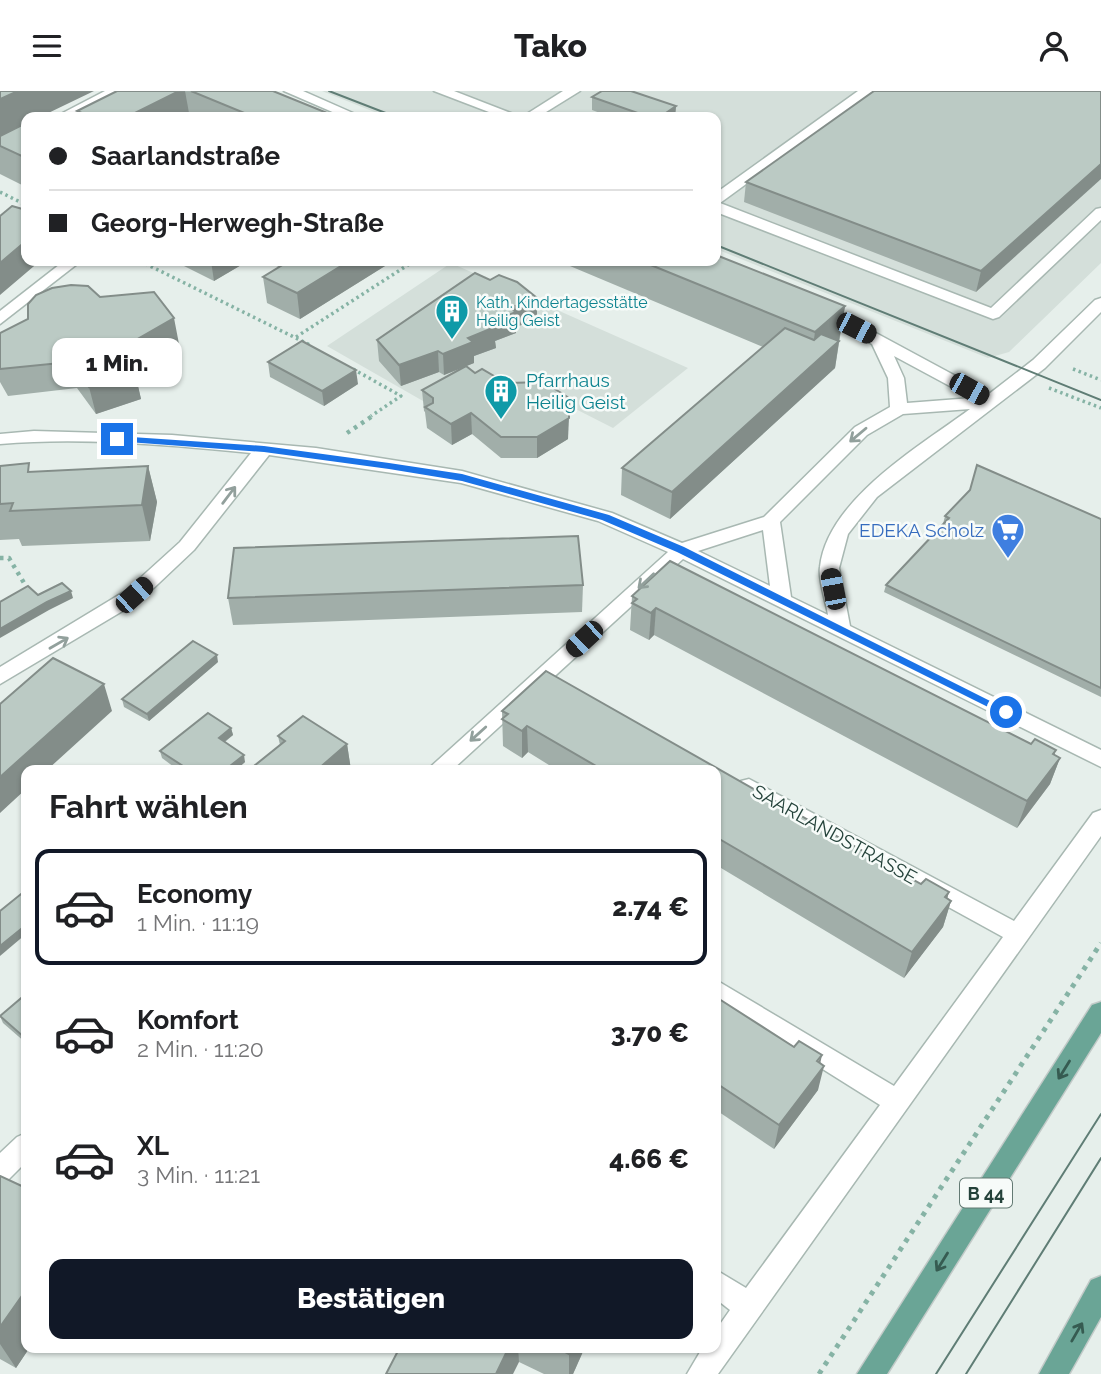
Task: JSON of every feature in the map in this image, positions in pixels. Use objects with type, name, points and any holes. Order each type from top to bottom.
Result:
[{"type":"main road","name":"B 44","points":[[871,1374],[1101,1012]]},
{"type":"main road","points":[[1053,1374],[1101,1290]]},
{"type":"street","points":[[72,112],[116,91]]},
{"type":"street","points":[[291,91],[343,112]]},
{"type":"street","points":[[442,91],[500,112]]},
{"type":"street","points":[[538,112],[573,91]]},
{"type":"street","points":[[721,196],[867,91]]},
{"type":"street","points":[[721,209],[993,314],[1101,212]]},
{"type":"street","points":[[0,319],[68,266]]},
{"type":"street","points":[[800,300],[878,339],[991,402]]},
{"type":"street","points":[[841,629],[829,568],[839,533],[871,492],[1023,377],[1098,311]]},
{"type":"street","points":[[878,339],[896,378],[899,409]]},
{"type":"street","points":[[444,765],[681,549],[771,520],[860,431],[899,409],[991,402]]},
{"type":"street","points":[[0,439],[34,436],[158,440],[316,454],[462,478],[605,517],[681,549],[1101,759]]},
{"type":"street","points":[[0,677],[134,595],[194,538],[264,449]]},
{"type":"street","points":[[771,520],[782,600]]},
{"type":"street","points":[[545,674],[569,688]]},
{"type":"street","name":"SAARLANDSTRASSE","points":[[726,774],[1016,933]]},
{"type":"street","points":[[721,1346],[1101,818]]},
{"type":"street","points":[[721,993],[896,1101]]},
{"type":"street","points":[[0,1170],[21,1150]]},
{"type":"street","points":[[721,1287],[749,1307]]},
{"type":"street","points":[[701,1374],[716,1353]]},
{"type":"path","points":[[0,192],[21,202]]},
{"type":"path","points":[[151,266],[320,351]]},
{"type":"path","points":[[296,337],[406,266]]},
{"type":"path","points":[[316,454],[401,396],[343,364]]},
{"type":"path","points":[[1023,377],[1101,408]]},
{"type":"path","points":[[0,558],[9,558],[24,583]]},
{"type":"path","points":[[819,1374],[1101,943]]},
{"type":"shaded area","points":[[322,91],[1101,91],[1101,263],[1009,352],[988,358],[721,251],[721,112],[374,112]]},
{"type":"shaded area","points":[[447,266],[458,266],[688,368],[613,428],[550,396],[456,383],[423,401],[327,346]]},
{"type":"building","points":[[0,91],[18,91],[0,99]]},
{"type":"building","points":[[117,91],[179,91],[137,112],[77,111]]},
{"type":"building","points":[[191,91],[273,91],[325,112],[242,112]]},
{"type":"building","points":[[602,91],[631,91],[676,106],[667,112],[635,112],[592,97]]},
{"type":"building","points":[[874,91],[1101,91],[1101,164],[981,271],[746,182]]},
{"type":"building","points":[[21,126],[21,156],[0,146],[0,136]]},
{"type":"building","points":[[12,206],[21,209],[21,245],[0,263],[0,216]]},
{"type":"building","points":[[721,257],[845,306],[815,332],[653,266],[721,266]]},
{"type":"building","points":[[281,266],[341,266],[297,293],[263,277]]},
{"type":"building","points":[[475,273],[490,280],[499,275],[517,282],[537,298],[510,308],[516,312],[489,323],[495,327],[468,338],[473,342],[443,354],[438,351],[399,365],[377,340]]},
{"type":"building","points":[[88,286],[100,297],[154,292],[174,318],[120,349],[135,372],[89,387],[70,362],[0,369],[0,333],[28,319],[28,304],[36,295],[52,288]]},
{"type":"building","points":[[785,328],[814,340],[821,334],[839,341],[672,492],[622,468]]},
{"type":"building","points":[[302,341],[356,370],[322,391],[268,362]]},
{"type":"building","points":[[466,366],[475,373],[482,369],[506,383],[544,382],[569,398],[569,418],[537,437],[501,437],[471,413],[451,424],[425,407],[433,403],[433,398],[422,390]]},
{"type":"building","points":[[29,463],[28,472],[148,466],[142,505],[10,511],[13,503],[0,504],[0,466]]},
{"type":"building","name":"EDEKA Scholz","points":[[977,465],[1101,519],[1101,688],[886,585],[949,518],[945,516],[970,490]]},
{"type":"building","points":[[578,536],[583,585],[228,598],[234,548]]},
{"type":"building","points":[[670,561],[1031,744],[1035,739],[1056,750],[1053,754],[1060,758],[1027,801],[656,608],[651,613],[632,603],[637,599],[632,596]]},
{"type":"building","points":[[62,583],[71,591],[0,629],[0,602],[28,586],[38,595]]},
{"type":"building","points":[[193,641],[217,655],[147,714],[122,699]]},
{"type":"building","points":[[53,658],[104,684],[0,777],[0,704]]},
{"type":"building","points":[[546,671],[711,765],[594,765],[527,726],[522,731],[502,719],[508,714],[502,711]]},
{"type":"building","points":[[208,713],[231,728],[219,738],[244,755],[231,765],[181,765],[160,751]]},
{"type":"building","points":[[303,716],[347,744],[323,765],[255,765],[285,741],[278,736]]},
{"type":"building","points":[[721,770],[921,884],[926,879],[949,892],[945,897],[951,901],[912,952],[721,840]]},
{"type":"building","points":[[21,894],[21,929],[0,946],[0,911]]},
{"type":"building","points":[[21,998],[21,1034],[0,1016]]},
{"type":"building","points":[[721,1000],[794,1047],[799,1041],[822,1055],[817,1061],[824,1066],[779,1125],[721,1086]]},
{"type":"building","points":[[0,1176],[21,1186],[21,1297],[0,1327]]},
{"type":"building","points":[[397,1353],[506,1353],[496,1374],[386,1374]]},
{"type":"tram line","points":[[329,91],[383,112]]},
{"type":"tram line","points":[[721,247],[1101,400]]},
{"type":"tram line","points":[[936,1374],[1101,1114]]},
{"type":"tram line","points":[[966,1374],[1101,1158]]},
{"type":"place","name":"Kath. Kindertagesstätte Heilig Geist","points":[[452,341]]},
{"type":"place","name":"Pfarrhaus Heilig Geist","points":[[501,421]]},
{"type":"place","name":"EDEKA Scholz","points":[[1008,560]]},
{"type":"route","points":[[117,439],[172,440],[316,454],[462,478],[605,517],[681,549],[1006,712]]}]
